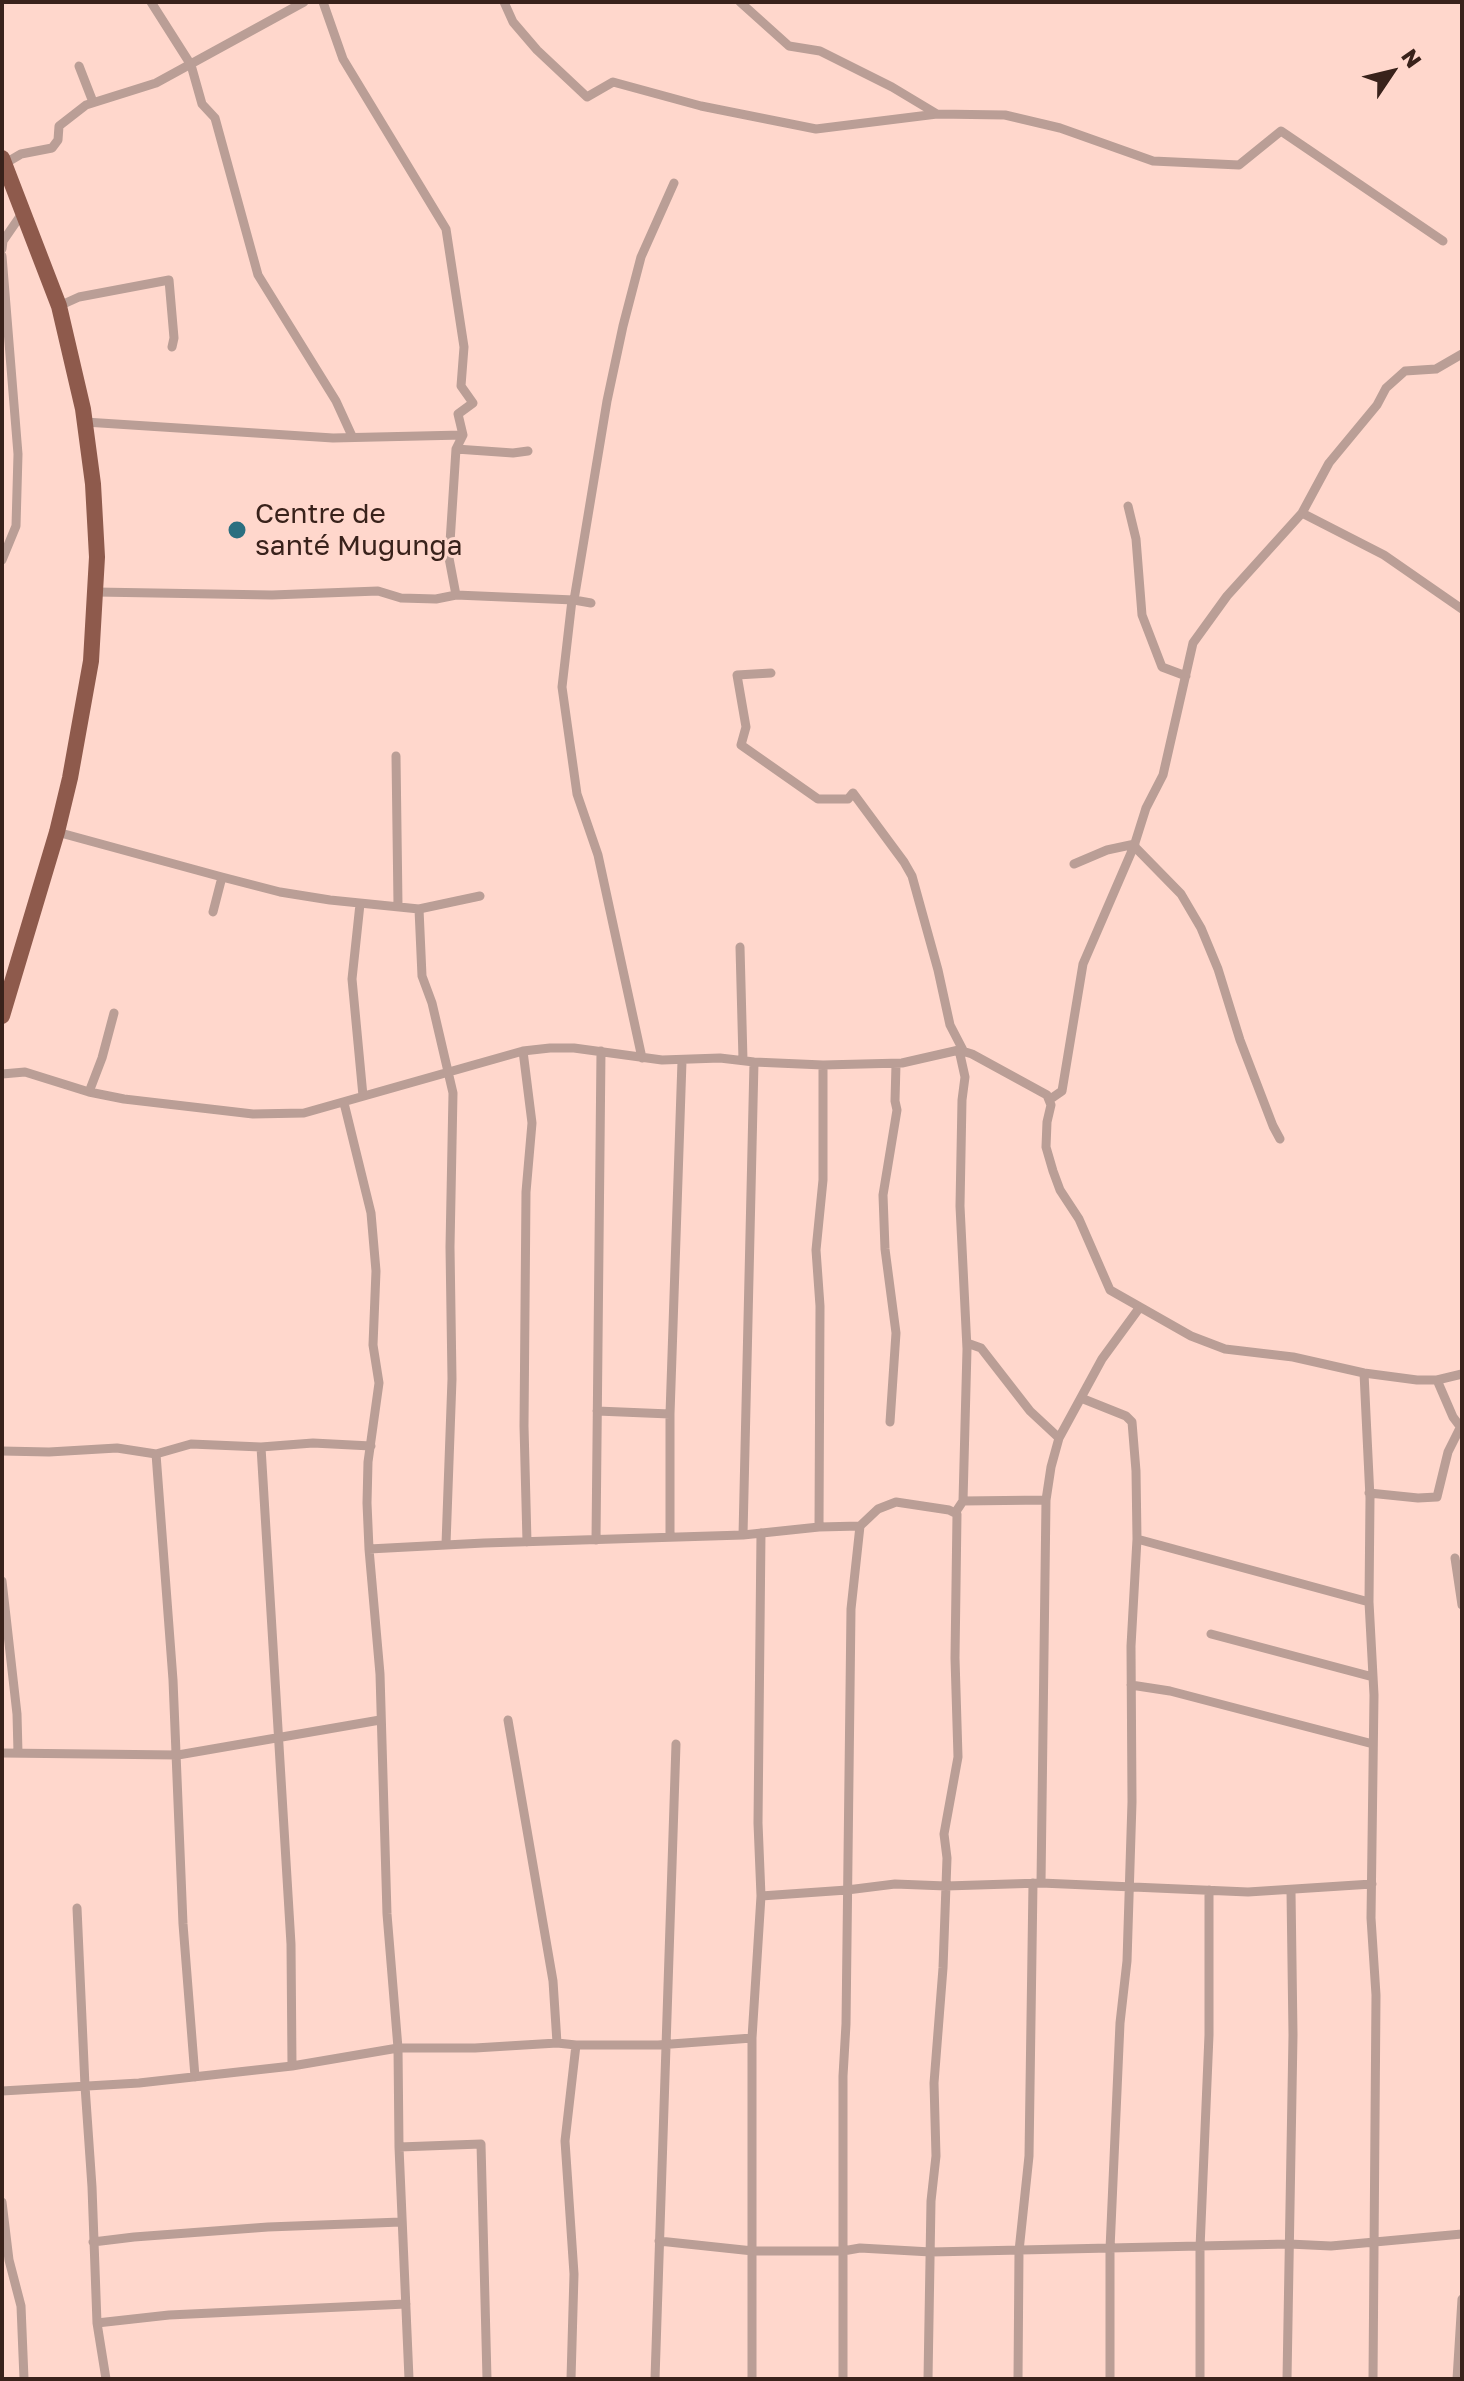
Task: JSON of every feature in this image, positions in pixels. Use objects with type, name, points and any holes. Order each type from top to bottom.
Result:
[{"type":"highway","points":[[2,1016],[70,778],[89,673],[96,592],[94,498],[85,422],[59,306],[3,161]]},
{"type":"street","points":[[151,2],[191,65],[202,104],[215,118],[258,275],[336,401],[352,436]]},
{"type":"street","points":[[3,161],[52,148],[58,140],[59,126],[93,102],[156,83],[304,2]]},
{"type":"street","points":[[323,2],[343,59],[446,229],[464,347],[461,386],[473,403],[458,414],[463,435],[456,449],[449,558],[456,595]]},
{"type":"street","points":[[504,2],[513,22],[537,50],[587,97],[613,82],[701,106],[816,129],[937,114],[1005,115],[1060,128],[1153,161],[1239,165],[1281,131],[1443,241]]},
{"type":"street","points":[[740,2],[789,46],[820,51],[892,87],[937,114]]},
{"type":"street","points":[[79,66],[93,102]]},
{"type":"street","points":[[642,1058],[598,855],[577,794],[562,687],[573,600],[619,341],[641,257],[674,183]]},
{"type":"street","points":[[2,249],[3,241],[23,212]]},
{"type":"street","points":[[2,256],[18,454],[16,526],[2,560]]},
{"type":"street","points":[[59,306],[79,297],[169,280],[174,338],[172,347]]},
{"type":"street","points":[[1049,1100],[1062,1091],[1083,964],[1134,845],[1146,808],[1163,775],[1193,643],[1227,596],[1302,513],[1329,463],[1377,405],[1386,388],[1405,371],[1436,369],[1462,354]]},
{"type":"street","points":[[85,422],[333,438],[463,435]]},
{"type":"street","points":[[456,449],[513,453],[528,451]]},
{"type":"street","points":[[1128,506],[1136,539],[1142,615],[1162,667],[1186,676]]},
{"type":"street","points":[[1302,513],[1384,555],[1462,609]]},
{"type":"street","points":[[96,592],[272,595],[378,591],[401,598],[436,599],[456,595],[591,603]]},
{"type":"street","points":[[771,673],[737,675],[746,727],[741,745],[818,799],[848,799],[853,793],[904,862],[912,876],[950,1025],[962,1051],[965,1077],[960,1206],[967,1343],[963,1501],[955,1513],[958,1757],[944,1834],[947,1858],[934,2083],[936,2156],[931,2201],[928,2379]]},
{"type":"street","points":[[396,756],[398,905]]},
{"type":"street","points":[[57,832],[280,892],[419,909],[480,896]]},
{"type":"street","points":[[1074,864],[1107,850],[1134,845]]},
{"type":"street","points":[[1134,845],[1181,894],[1201,928],[1218,969],[1240,1040],[1280,1139]]},
{"type":"street","points":[[213,912],[222,877]]},
{"type":"street","points":[[360,904],[352,979],[363,1096]]},
{"type":"street","points":[[419,909],[422,976],[432,1003],[453,1093],[450,1247],[452,1379],[446,1544]]},
{"type":"street","points":[[740,947],[743,1060]]},
{"type":"street","points":[[89,1092],[114,1013]]},
{"type":"street","points":[[2,1074],[25,1072],[89,1092],[166,1105],[253,1114],[304,1113],[523,1051],[550,1048],[682,1061],[720,1058],[823,1065],[896,1064],[962,1051],[1047,1095],[1051,1105],[1046,1147],[1060,1190],[1079,1219],[1110,1290],[1191,1336],[1225,1349],[1293,1357],[1364,1373],[1437,1380],[1462,1374]]},
{"type":"street","points":[[523,1051],[532,1123],[526,1192],[524,1426],[527,1542]]},
{"type":"street","points":[[596,1540],[601,1051]]},
{"type":"street","points":[[670,1537],[670,1414],[682,1061]]},
{"type":"street","points":[[743,1535],[754,1062]]},
{"type":"street","points":[[890,1422],[896,1333],[885,1249],[883,1195],[897,1110],[896,1064]]},
{"type":"street","points":[[819,1527],[820,1306],[816,1250],[823,1180],[823,1065]]},
{"type":"street","points":[[344,1103],[371,1213],[376,1271],[373,1345],[379,1383],[367,1503],[380,1674],[384,1872],[398,2048],[401,2222],[409,2379]]},
{"type":"street","points":[[1018,2379],[1019,2251],[1029,2156],[1046,1500],[1059,1438],[1102,1359],[1140,1307]]},
{"type":"street","points":[[967,1343],[981,1348],[1030,1411],[1059,1438]]},
{"type":"street","points":[[1364,1373],[1373,1677],[1372,1884],[1376,1995],[1373,2379]]},
{"type":"street","points":[[1369,1493],[1437,1497],[1448,1452],[1461,1428],[1437,1380]]},
{"type":"street","points":[[1081,1398],[1126,1416],[1132,1422],[1136,1471],[1137,1539],[1131,1685],[1132,1802],[1127,1961],[1120,2023],[1110,2249],[1110,2379]]},
{"type":"street","points":[[597,1411],[670,1414]]},
{"type":"street","points":[[2,1451],[117,1448],[156,1454],[191,1444],[371,1446]]},
{"type":"street","points":[[261,1447],[291,1944],[292,2066]]},
{"type":"street","points":[[156,1454],[166,1560],[178,1755],[183,1924],[195,2077]]},
{"type":"street","points":[[963,1501],[1046,1500]]},
{"type":"street","points":[[843,2379],[851,1609],[860,1526],[878,1509],[896,1502],[955,1513]]},
{"type":"street","points":[[369,1549],[743,1535],[860,1526]]},
{"type":"street","points":[[752,2379],[752,2038],[761,1896],[758,1823],[761,1533]]},
{"type":"street","points":[[1137,1539],[1369,1602]]},
{"type":"street","points":[[1455,1558],[1462,1605]]},
{"type":"street","points":[[2,1581],[17,1714],[18,1753]]},
{"type":"street","points":[[1211,1634],[1373,1677]]},
{"type":"street","points":[[1131,1685],[1170,1691],[1373,1744]]},
{"type":"street","points":[[2,1753],[178,1755],[380,1720]]},
{"type":"street","points":[[508,1720],[553,1981],[557,2043]]},
{"type":"street","points":[[655,2379],[676,1744]]},
{"type":"street","points":[[761,1896],[895,1884],[1037,1883],[1291,1891],[1372,1884]]},
{"type":"street","points":[[1200,2379],[1200,2248],[1209,2035],[1209,1890]]},
{"type":"street","points":[[1287,2379],[1293,2035],[1291,1891]]},
{"type":"street","points":[[77,1908],[97,2323],[106,2379]]},
{"type":"street","points":[[2,2091],[195,2077],[292,2066],[398,2048],[475,2048],[557,2043],[667,2044],[752,2038]]},
{"type":"street","points":[[571,2379],[574,2274],[565,2141],[576,2045]]},
{"type":"street","points":[[399,2147],[481,2144],[487,2379]]},
{"type":"street","points":[[2,2202],[9,2260],[21,2306],[24,2379]]},
{"type":"street","points":[[93,2242],[238,2229],[401,2222]]},
{"type":"street","points":[[659,2241],[753,2251],[843,2251],[860,2248],[931,2252],[1289,2244],[1331,2246],[1462,2234]]},
{"type":"street","points":[[1457,2379],[1462,2299]]},
{"type":"street","points":[[97,2323],[169,2315],[406,2304]]},
{"type":"place","name":"Centre de santé Mugunga","points":[[237,530]]}]
